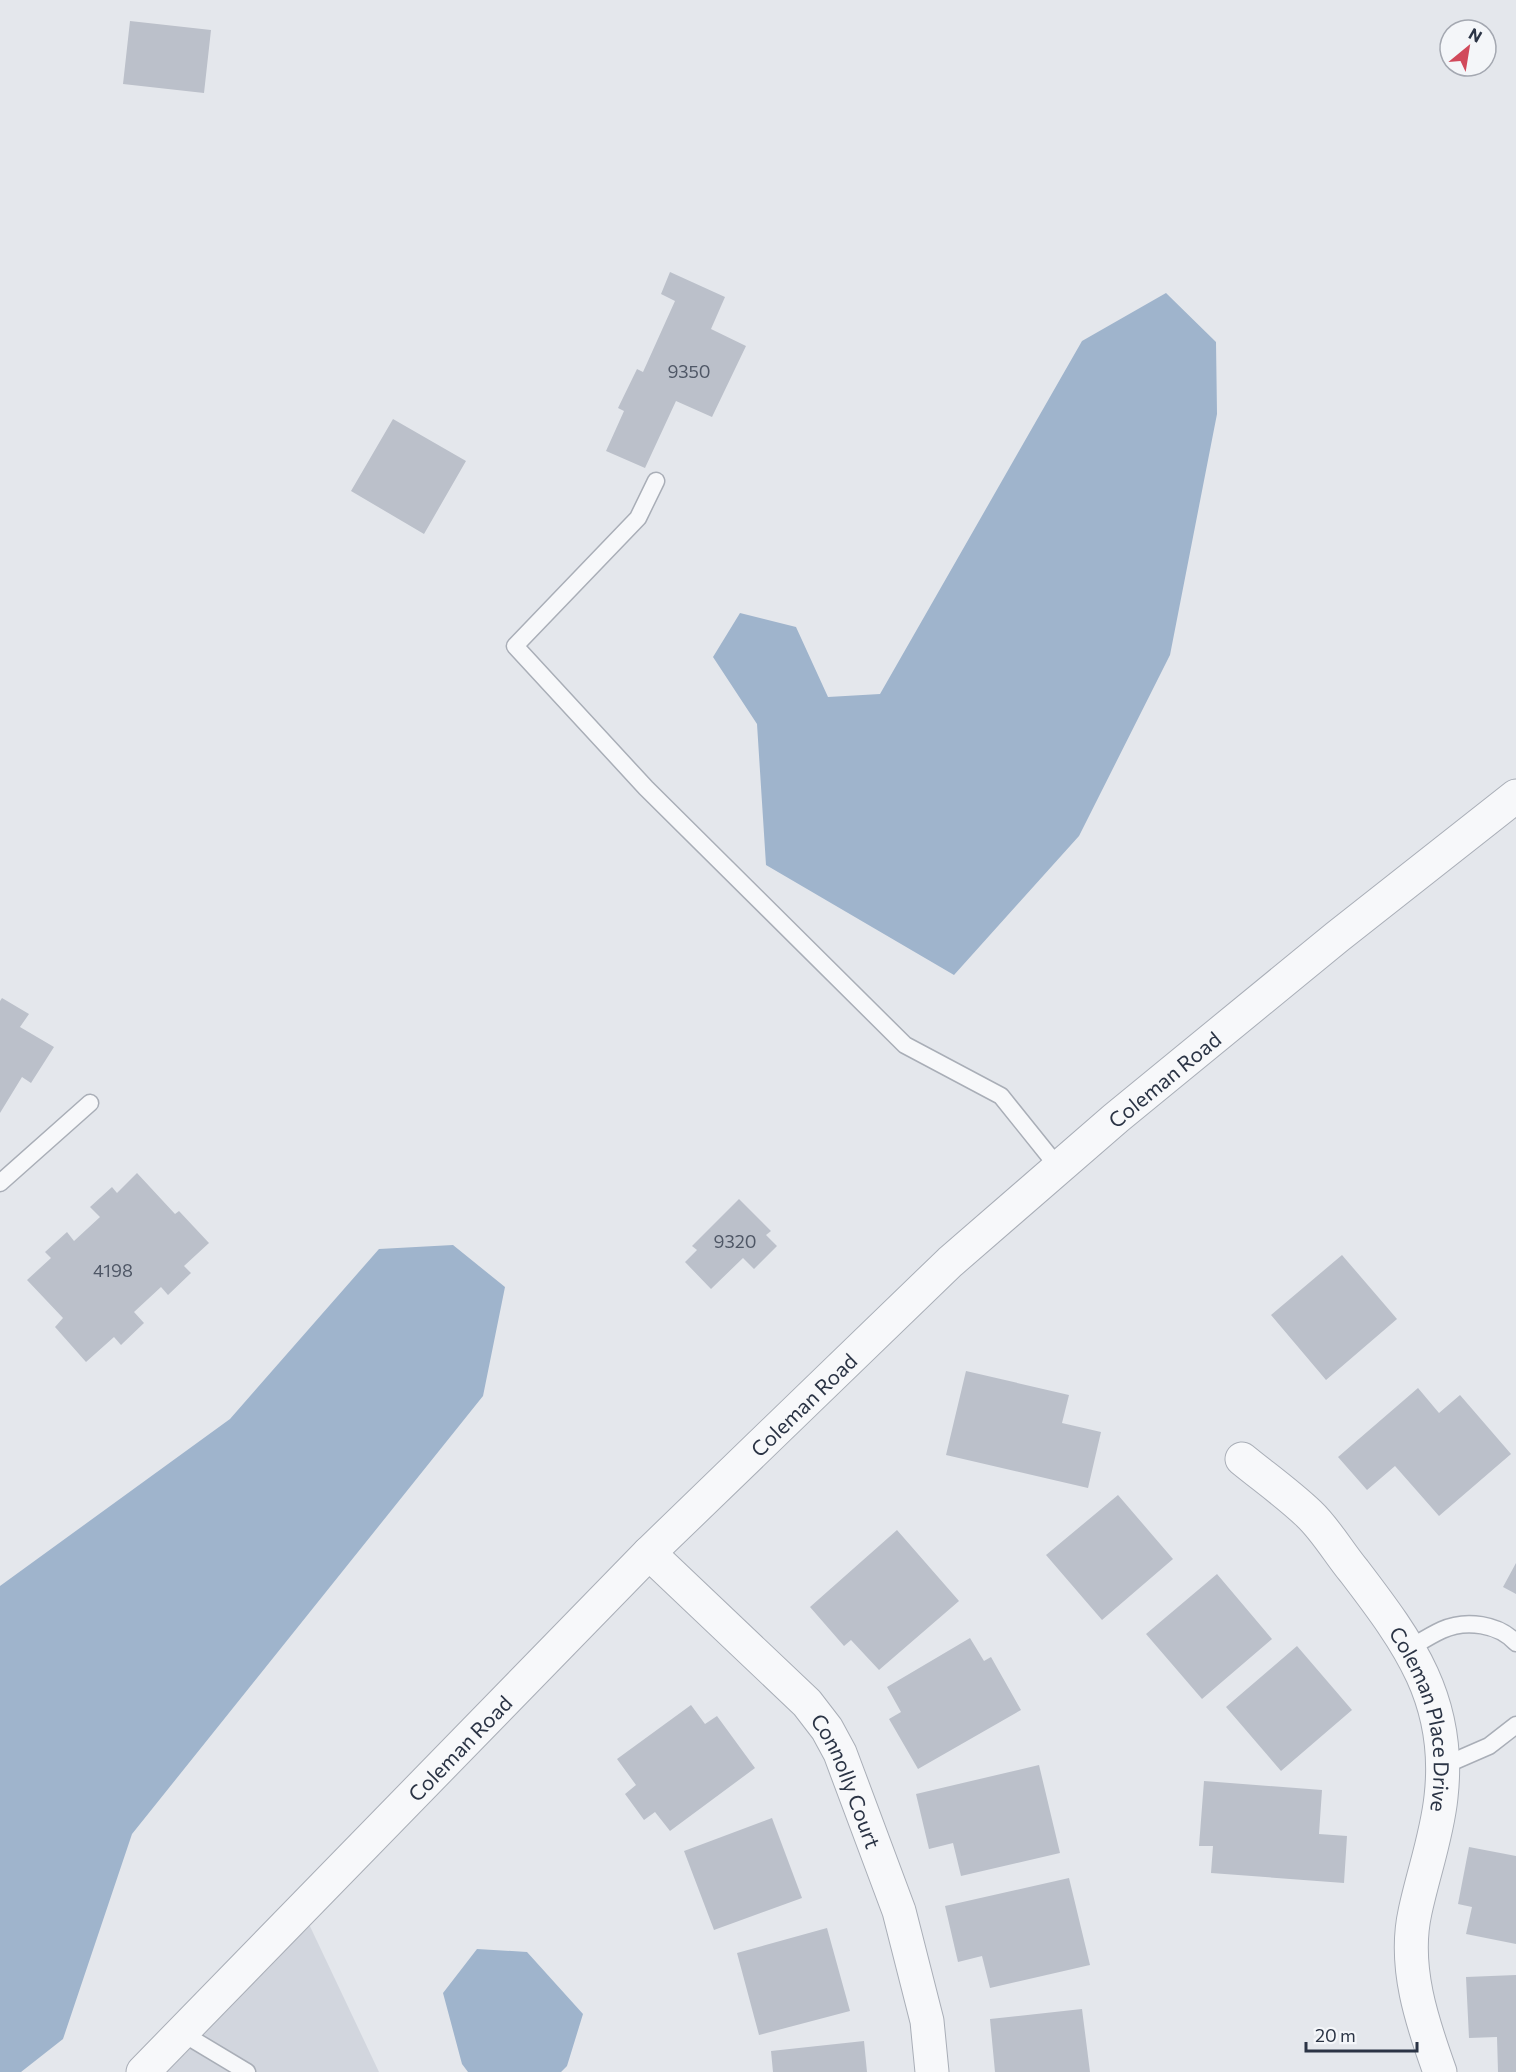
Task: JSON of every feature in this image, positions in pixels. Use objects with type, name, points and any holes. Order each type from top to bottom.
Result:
[{"type":"street","name":"Coleman Road","points":[[143,2072],[649,1553],[950,1262],[1116,1118],[1337,937],[1516,796]]},
{"type":"street","name":"Coleman Place Drive","points":[[1242,1459],[1310,1515],[1393,1622],[1410,1648],[1423,1675],[1437,1716],[1442,1745],[1441,1798],[1414,1915],[1412,1974],[1424,2027],[1440,2072]]},
{"type":"street","name":"Connolly Court","points":[[649,1553],[807,1703],[840,1753],[899,1911],[927,2021],[932,2072]]},
{"type":"lane","points":[[656,481],[638,518],[515,646],[646,788],[905,1045],[1001,1096],[1058,1167]]},
{"type":"lane","points":[[0,1184],[90,1103]]},
{"type":"lane","points":[[1410,1648],[1444,1629],[1468,1624],[1486,1625],[1509,1635],[1516,1643]]},
{"type":"lane","points":[[1443,1766],[1489,1746],[1516,1725]]},
{"type":"lane","points":[[182,2033],[247,2072]]},
{"type":"shaded area","points":[[298,1901],[379,2072],[136,2072]]},
{"type":"water","points":[[1166,293],[1216,342],[1217,414],[1170,655],[1079,836],[954,975],[766,865],[757,724],[713,657],[740,613],[796,627],[828,697],[880,694],[1082,341]]},
{"type":"water","points":[[453,1245],[505,1287],[483,1396],[132,1834],[63,2039],[21,2072],[0,2072],[0,1586],[230,1419],[379,1249]]},
{"type":"water","points":[[477,1949],[527,1952],[583,2014],[567,2066],[561,2072],[468,2072],[462,2064],[443,1993]]},
{"type":"building","points":[[130,21],[211,30],[204,93],[123,84]]},
{"type":"building","points":[[670,272],[725,297],[711,329],[746,346],[712,417],[676,401],[645,468],[606,451],[624,411],[618,408],[637,369],[643,372],[675,301],[661,294]]},
{"type":"building","points":[[393,419],[466,461],[424,534],[351,491]]},
{"type":"building","points":[[2,998],[29,1014],[20,1027],[54,1047],[31,1083],[22,1077],[0,1113],[0,1001]]},
{"type":"building","points":[[137,1173],[175,1214],[179,1211],[209,1243],[184,1266],[191,1273],[168,1295],[161,1287],[134,1312],[144,1323],[121,1345],[114,1337],[86,1362],[55,1327],[63,1318],[27,1280],[51,1258],[45,1252],[67,1232],[74,1241],[100,1217],[90,1207],[112,1187],[117,1193]]},
{"type":"building","points":[[739,1199],[771,1231],[766,1235],[777,1246],[754,1269],[743,1258],[711,1289],[685,1262],[697,1250],[692,1246]]},
{"type":"building","points":[[1342,1255],[1397,1319],[1326,1380],[1271,1315]]},
{"type":"building","points":[[966,1371],[1069,1395],[1062,1423],[1101,1432],[1088,1488],[946,1455]]},
{"type":"building","points":[[1418,1388],[1439,1413],[1460,1395],[1511,1454],[1439,1516],[1395,1466],[1367,1490],[1338,1457]]},
{"type":"building","points":[[1118,1495],[1173,1559],[1102,1620],[1046,1555]]},
{"type":"building","points":[[897,1530],[959,1601],[879,1670],[851,1640],[844,1646],[810,1607]]},
{"type":"building","points":[[1516,1563],[1516,1594],[1503,1587]]},
{"type":"building","points":[[1217,1574],[1272,1639],[1202,1699],[1146,1634]]},
{"type":"building","points":[[970,1638],[984,1661],[991,1657],[1021,1710],[918,1769],[889,1719],[901,1712],[887,1687]]},
{"type":"building","points":[[1297,1646],[1352,1710],[1281,1771],[1226,1707]]},
{"type":"building","points":[[691,1705],[705,1724],[717,1716],[755,1768],[670,1831],[655,1812],[644,1820],[625,1794],[636,1785],[617,1759]]},
{"type":"building","points":[[1039,1765],[1060,1853],[961,1876],[953,1843],[929,1849],[916,1794]]},
{"type":"building","points":[[1204,1781],[1322,1790],[1319,1834],[1347,1836],[1344,1883],[1211,1873],[1213,1846],[1199,1846]]},
{"type":"building","points":[[772,1818],[802,1898],[714,1930],[684,1851]]},
{"type":"building","points":[[1469,1847],[1516,1856],[1516,1944],[1466,1934],[1472,1907],[1458,1904]]},
{"type":"building","points":[[1069,1878],[1090,1965],[990,1988],[982,1956],[958,1962],[945,1906]]},
{"type":"building","points":[[827,1928],[850,2011],[759,2035],[737,1953]]},
{"type":"building","points":[[1516,1975],[1516,2072],[1498,2072],[1497,2037],[1469,2038],[1466,1977]]},
{"type":"building","points":[[1082,2009],[1090,2072],[995,2072],[990,2019]]},
{"type":"building","points":[[864,2041],[867,2072],[773,2072],[771,2051]]}]
